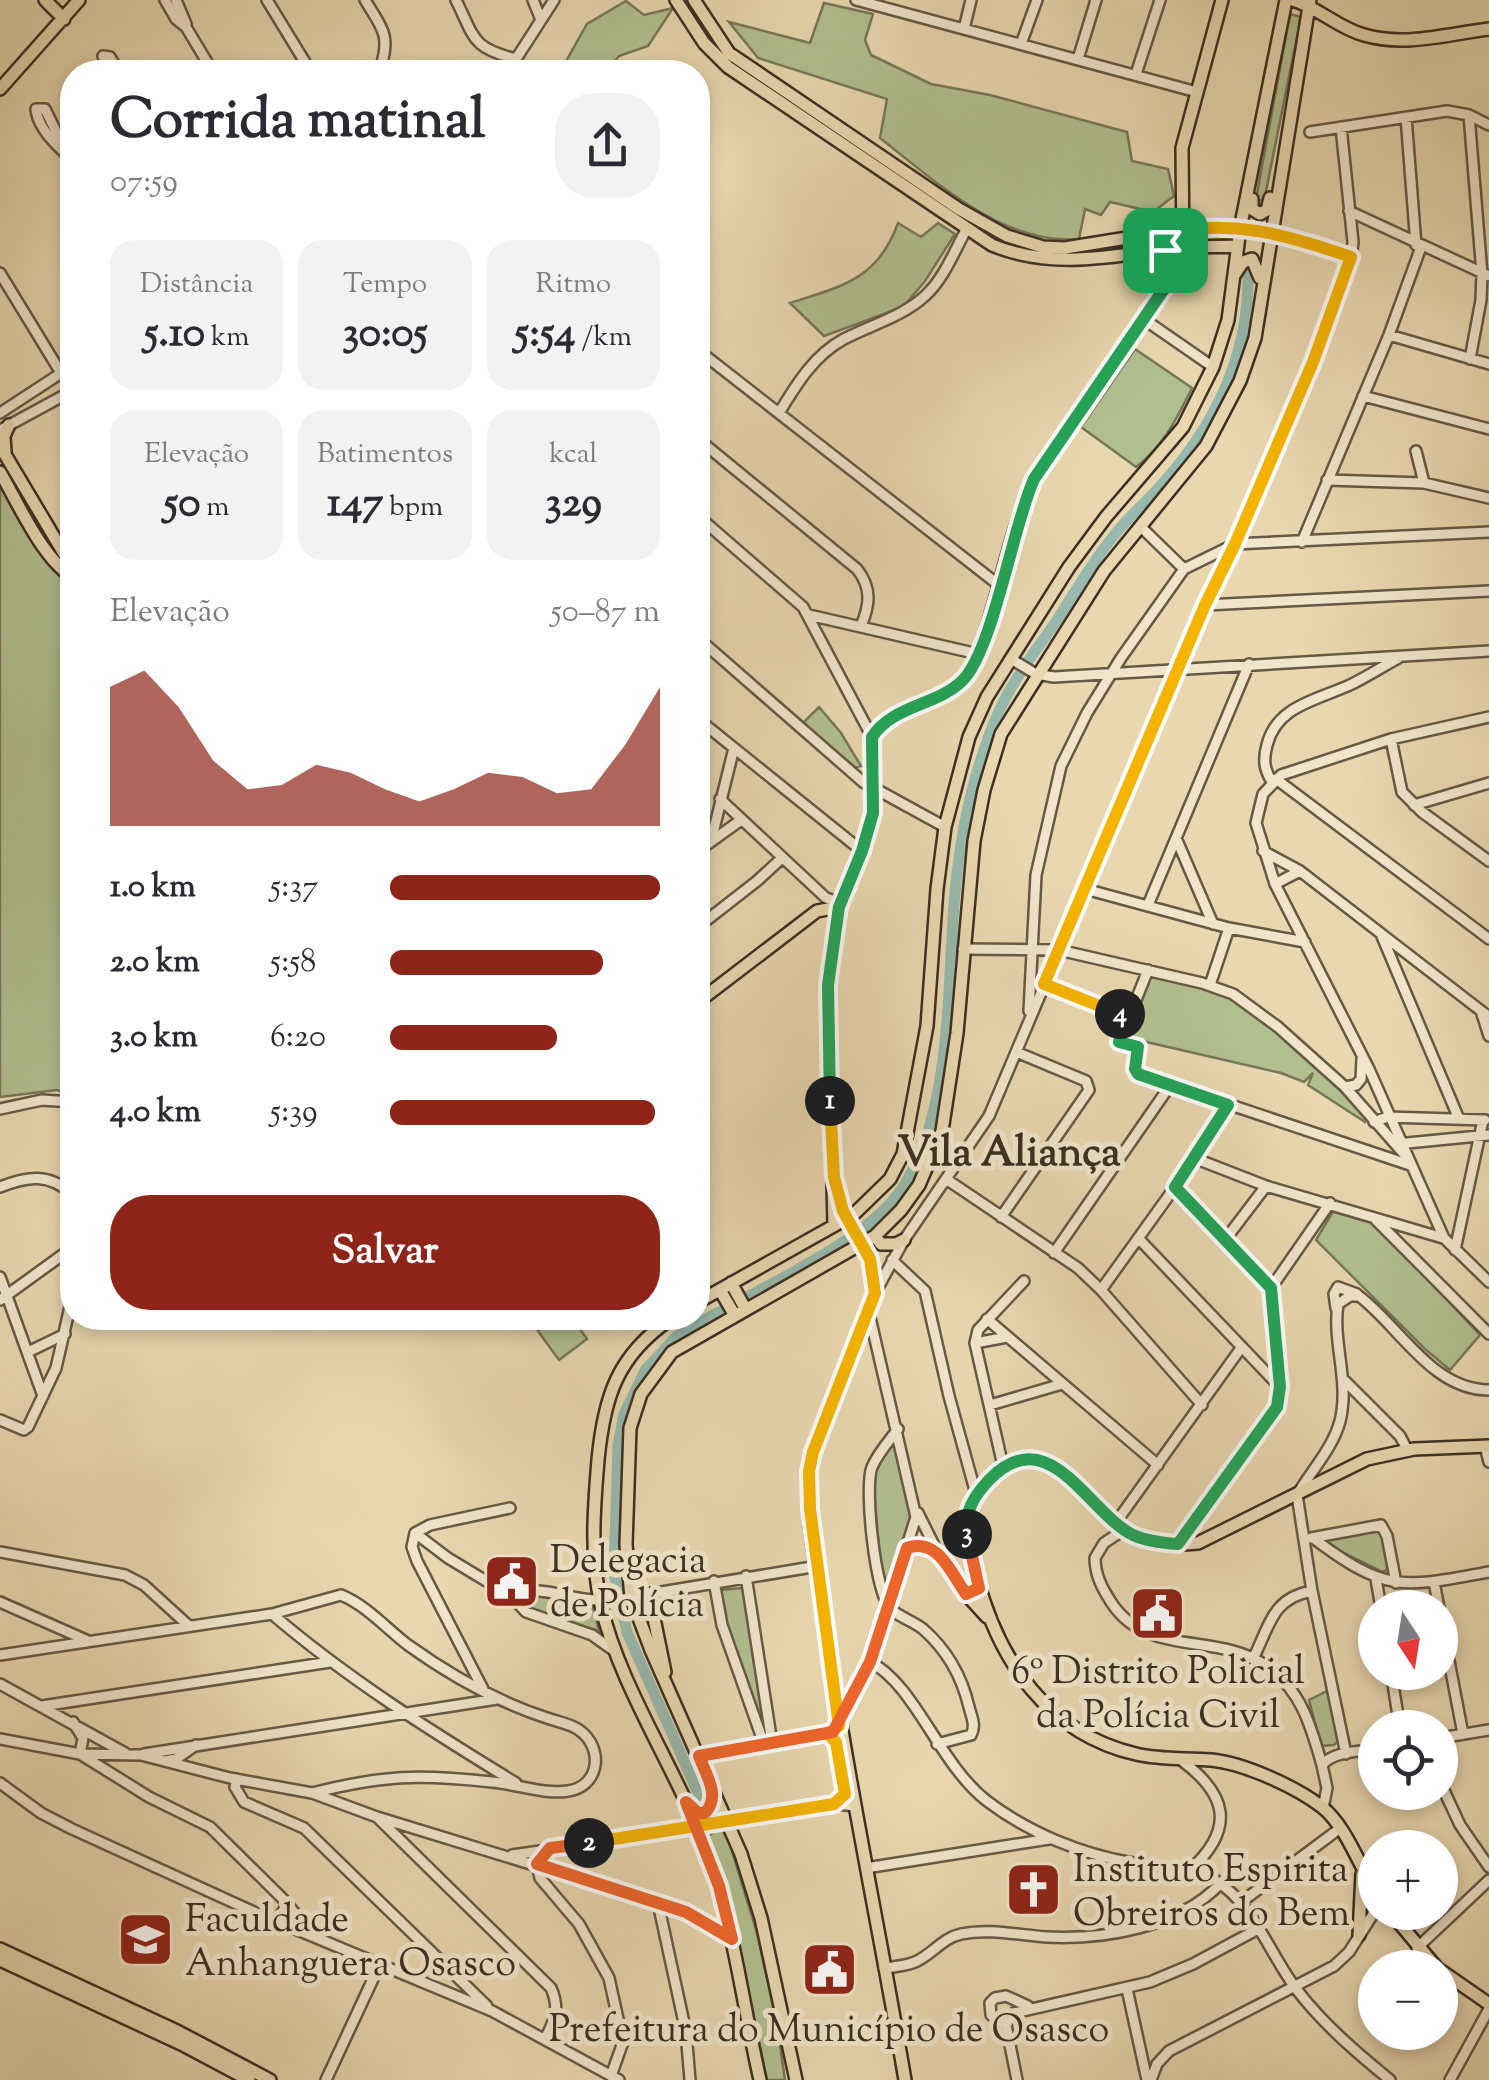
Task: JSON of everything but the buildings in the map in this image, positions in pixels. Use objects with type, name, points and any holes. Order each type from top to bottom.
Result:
[{"type":"main road","points":[[45,0],[64,19]]},
{"type":"main road","points":[[0,88],[4,76],[79,0]]},
{"type":"main road","points":[[676,0],[704,43],[725,64],[966,230],[1006,250],[1031,257],[1079,260],[1238,246]]},
{"type":"main road","points":[[694,0],[729,53],[983,224],[1007,236],[1051,248],[1183,229],[1267,231]]},
{"type":"main road","points":[[834,1225],[826,1012],[834,927],[873,813],[872,737],[889,719],[962,681],[978,654],[1034,479],[1177,270],[1183,248],[1182,148],[1222,0]]},
{"type":"main road","points":[[710,1327],[855,1233],[890,1179],[906,1143],[926,1026],[945,828],[969,737],[986,697],[1014,661],[1090,538],[1183,427],[1213,368],[1228,320],[1238,246],[1290,0],[1309,2],[1354,31],[1388,40],[1489,29]]},
{"type":"main road","points":[[876,1236],[919,1185],[938,1147],[957,1033],[974,841],[1001,734],[1034,673],[1104,572],[1181,480],[1218,426],[1240,381],[1255,338],[1267,231],[1284,160],[1309,2]]},
{"type":"main road","points":[[1258,146],[1260,158],[1251,202],[1254,212],[1267,210],[1276,169],[1284,160]]},
{"type":"main road","points":[[1159,234],[1166,240],[1165,250]]},
{"type":"main road","points":[[1234,282],[1240,265],[1252,258],[1258,266],[1262,287]]},
{"type":"main road","points":[[5,428],[3,451],[60,546]]},
{"type":"main road","points":[[0,472],[60,566]]},
{"type":"main road","points":[[46,548],[56,549],[55,537]]},
{"type":"main road","points":[[710,993],[817,910],[840,905]]},
{"type":"main road","points":[[804,921],[820,921],[834,927]]},
{"type":"main road","points":[[834,1177],[855,1233],[870,1259],[875,1293],[813,1452],[810,1509],[834,1730],[854,1806],[904,2080]]},
{"type":"main road","points":[[834,1225],[876,1236],[881,1244],[904,1240]]},
{"type":"main road","points":[[710,1297],[834,1225]]},
{"type":"main road","points":[[727,1289],[738,1309]]},
{"type":"main road","points":[[658,1330],[634,1350],[614,1379],[605,1404],[595,1513],[600,1600],[618,1654],[698,1828],[719,1886],[760,2080]]},
{"type":"main road","points":[[706,1330],[672,1352],[649,1379],[633,1412],[626,1530],[631,1596],[729,1822],[761,1918],[796,2080]]},
{"type":"main road","points":[[1358,1863],[1323,1808],[1255,1772],[1219,1762],[1141,1755],[1103,1744],[1060,1718],[1023,1682],[989,1619],[966,1524],[970,1505],[1004,1466],[1027,1460],[1058,1469],[1138,1537],[1198,1543],[1367,1459],[1408,1450],[1487,1446]]},
{"type":"main road","points":[[648,1594],[665,1660],[664,1676]]},
{"type":"main road","points":[[966,1594],[989,1619]]},
{"type":"main road","points":[[686,1802],[698,1813],[705,1813],[712,1805],[713,1792]]},
{"type":"main road","points":[[1359,1930],[1359,1935]]},
{"type":"main road","points":[[1404,1930],[1417,1948]]},
{"type":"main road","points":[[0,1949],[270,2080]]},
{"type":"main road","points":[[0,1960],[249,2080]]},
{"type":"main road","points":[[1458,1984],[1489,2007]]},
{"type":"street","points":[[165,0],[186,27]]},
{"type":"street","points":[[176,0],[186,27],[206,60]]},
{"type":"street","points":[[267,0],[303,60]]},
{"type":"street","points":[[364,0],[386,34],[388,45],[383,60]]},
{"type":"street","points":[[456,0],[480,46],[516,59],[554,0]]},
{"type":"street","points":[[534,0],[541,20]]},
{"type":"street","points":[[856,0],[1197,92]]},
{"type":"street","points":[[908,14],[912,0]]},
{"type":"street","points":[[964,29],[971,0]]},
{"type":"street","points":[[1022,44],[1037,0]]},
{"type":"street","points":[[1078,59],[1096,0]]},
{"type":"street","points":[[1136,74],[1160,0]]},
{"type":"street","points":[[60,141],[45,109],[36,109],[36,116],[60,148]]},
{"type":"street","points":[[1310,132],[1447,111],[1469,115],[1489,125]]},
{"type":"street","points":[[1469,115],[1485,275],[1470,359]]},
{"type":"street","points":[[1302,542],[1390,335],[1419,246],[1406,117]]},
{"type":"street","points":[[875,1293],[904,1240],[989,1116],[1205,605],[1313,362],[1353,242],[1341,128]]},
{"type":"street","points":[[1349,212],[1485,275]]},
{"type":"street","points":[[1353,242],[1359,230],[1376,226]]},
{"type":"street","points":[[779,413],[807,371],[832,346],[906,310],[926,295],[942,276],[966,230]]},
{"type":"street","points":[[1267,231],[1351,257]]},
{"type":"street","points":[[0,274],[60,371]]},
{"type":"street","points":[[1144,320],[1213,368]]},
{"type":"street","points":[[1390,335],[1489,364]]},
{"type":"street","points":[[710,359],[1000,586]]},
{"type":"street","points":[[0,412],[60,374]]},
{"type":"street","points":[[25,396],[33,402],[34,412]]},
{"type":"street","points":[[1362,396],[1489,428]]},
{"type":"street","points":[[5,428],[60,398]]},
{"type":"street","points":[[710,449],[858,569],[869,597],[862,626]]},
{"type":"street","points":[[1416,451],[1424,483]]},
{"type":"street","points":[[1327,480],[1424,483],[1489,498]]},
{"type":"street","points":[[710,526],[782,585],[809,615],[872,737]]},
{"type":"street","points":[[1140,526],[1184,569]]},
{"type":"street","points":[[1029,1020],[1036,875],[1055,783],[1087,713],[1184,569],[1235,544],[1489,532]]},
{"type":"street","points":[[1205,605],[1489,591]]},
{"type":"street","points":[[809,615],[978,654]]},
{"type":"street","points":[[710,649],[862,782],[945,828]]},
{"type":"street","points":[[1014,661],[1034,673],[1054,677],[1489,651]]},
{"type":"street","points":[[1402,656],[1279,719],[1272,728],[1264,756],[1265,770],[1274,781],[1489,939]]},
{"type":"street","points":[[1352,658],[1356,672],[1352,684]]},
{"type":"street","points":[[1148,905],[1249,664]]},
{"type":"street","points":[[1380,1154],[1389,1152],[1397,1130],[1275,884],[1256,828],[1256,813],[1274,781],[1301,768],[1391,739],[1489,717]]},
{"type":"street","points":[[710,729],[862,851]]},
{"type":"street","points":[[1391,739],[1399,784],[1414,804],[1489,861]]},
{"type":"street","points":[[711,841],[734,748]]},
{"type":"street","points":[[1414,804],[1489,783]]},
{"type":"street","points":[[720,799],[826,898],[840,905]]},
{"type":"street","points":[[711,841],[741,820]]},
{"type":"street","points":[[1176,838],[1212,924]]},
{"type":"street","points":[[1263,851],[1300,872],[1485,1014],[1489,1036]]},
{"type":"street","points":[[710,917],[782,858]]},
{"type":"street","points":[[1275,884],[1300,872]]},
{"type":"street","points":[[1084,889],[1212,924],[1305,942]]},
{"type":"street","points":[[1210,985],[1229,928]]},
{"type":"street","points":[[1380,931],[1459,1120]]},
{"type":"street","points":[[963,948],[1059,950],[1210,985],[1250,1004],[1345,1087],[1394,1143],[1408,1161],[1444,1238],[1489,1282]]},
{"type":"street","points":[[1148,970],[1119,1042],[1138,1047],[1136,1072],[1169,1087],[1408,1161]]},
{"type":"street","points":[[1044,984],[1128,1018]]},
{"type":"street","points":[[1001,1216],[1090,1087],[1070,1073],[1016,1052]]},
{"type":"street","points":[[1345,1087],[1356,1085],[1361,1079],[1361,1057]]},
{"type":"street","points":[[1054,1253],[1169,1087]]},
{"type":"street","points":[[0,1109],[42,1100],[60,1101]]},
{"type":"street","points":[[1101,1290],[1228,1105]]},
{"type":"street","points":[[1374,1122],[1392,1117],[1486,1120],[1456,1250]]},
{"type":"street","points":[[1394,1143],[1485,1135]]},
{"type":"street","points":[[1194,1158],[1266,1186],[1444,1238]]},
{"type":"street","points":[[0,1187],[38,1177],[60,1185]]},
{"type":"street","points":[[946,1180],[1078,1268],[1202,1404]]},
{"type":"street","points":[[1225,1240],[1266,1186]]},
{"type":"street","points":[[1175,1187],[1271,1288],[1280,1387],[1277,1407],[1178,1544]]},
{"type":"street","points":[[1271,1288],[1330,1203]]},
{"type":"street","points":[[1374,1218],[1489,1334]]},
{"type":"street","points":[[1139,1239],[1280,1387]]},
{"type":"street","points":[[4,1298],[60,1257]]},
{"type":"street","points":[[870,1259],[884,1264],[892,1260]]},
{"type":"street","points":[[892,1260],[926,1291],[976,1494]]},
{"type":"street","points":[[0,1277],[4,1298],[44,1396]]},
{"type":"street","points":[[1004,1466],[975,1343],[978,1330],[1024,1280]]},
{"type":"street","points":[[1346,1754],[1312,1591],[1309,1539],[1297,1494],[1337,1430],[1343,1379],[1337,1314],[1342,1299],[1360,1296],[1450,1380],[1489,1390]]},
{"type":"street","points":[[869,1312],[917,1511],[937,1551],[966,1594],[980,1591]]},
{"type":"street","points":[[987,1320],[1158,1465]]},
{"type":"street","points":[[0,1420],[24,1430],[44,1396],[66,1330]]},
{"type":"street","points":[[28,1352],[65,1334]]},
{"type":"street","points":[[975,1343],[1007,1337]]},
{"type":"street","points":[[1241,1348],[1096,1558],[1102,1588],[1118,1612],[1147,1635],[1253,1659],[1277,1676],[1302,1704],[1322,1765],[1326,1788],[1323,1808]]},
{"type":"street","points":[[1343,1379],[1400,1436],[1408,1450]]},
{"type":"street","points":[[990,1405],[1062,1384]]},
{"type":"street","points":[[898,1429],[877,1458],[869,1480],[875,1549],[888,1608],[924,1630],[952,1663],[963,1686],[974,1734],[937,1744]]},
{"type":"street","points":[[1487,1446],[1489,1462]]},
{"type":"street","points":[[484,1690],[412,1546],[415,1533],[430,1525],[510,1508]]},
{"type":"street","points":[[836,1804],[845,1793],[834,1730],[870,1662],[917,1511]]},
{"type":"street","points":[[1309,1539],[1381,1526],[1387,1536],[1396,1583]]},
{"type":"street","points":[[415,1533],[511,1596],[531,1614],[592,1635],[618,1654]]},
{"type":"street","points":[[1309,1539],[1376,1579],[1396,1583],[1434,1582],[1489,1572]]},
{"type":"street","points":[[907,1548],[920,1544],[937,1551]]},
{"type":"street","points":[[0,1552],[125,1575],[152,1591],[189,1626]]},
{"type":"street","points":[[631,1596],[818,1566]]},
{"type":"street","points":[[746,1576],[768,1718],[768,1743]]},
{"type":"street","points":[[1376,1579],[1378,1590]]},
{"type":"street","points":[[714,1581],[722,1625],[756,1721],[768,1743]]},
{"type":"street","points":[[1434,1582],[1435,1590]]},
{"type":"street","points":[[511,1596],[534,1589],[580,1600],[600,1600]]},
{"type":"street","points":[[1253,1659],[1282,1603],[1294,1594],[1312,1591]]},
{"type":"street","points":[[0,1654],[272,1614],[346,1596],[424,1656],[497,1699],[570,1725],[583,1733],[594,1748],[593,1776],[580,1789],[563,1792],[426,1775],[368,1779],[312,1794]]},
{"type":"street","points":[[0,1602],[89,1640]]},
{"type":"street","points":[[272,1614],[330,1662],[402,1713],[518,1784]]},
{"type":"street","points":[[42,1706],[330,1662]]},
{"type":"street","points":[[870,1662],[892,1676],[960,1776],[986,1800],[1052,1838],[1106,1858],[1190,1870],[1220,1884],[1240,1903],[1296,1988],[1336,2036],[1390,2080]]},
{"type":"street","points":[[0,1684],[127,1754]]},
{"type":"street","points":[[1454,1690],[1463,1734]]},
{"type":"street","points":[[69,1719],[73,1708],[97,1699]]},
{"type":"street","points":[[142,1755],[497,1699]]},
{"type":"street","points":[[756,1721],[768,1718]]},
{"type":"street","points":[[69,1719],[82,1738],[80,1754]]},
{"type":"street","points":[[699,1756],[834,1730]]},
{"type":"street","points":[[1458,1735],[1489,1730]]},
{"type":"street","points":[[82,1738],[97,1735]]},
{"type":"street","points":[[0,1739],[80,1754],[142,1755],[237,1780],[312,1794],[658,1903],[698,1917],[732,1939]]},
{"type":"street","points":[[162,1761],[176,1759],[199,1744]]},
{"type":"street","points":[[187,1751],[193,1769]]},
{"type":"street","points":[[1322,1765],[1332,1756],[1358,1752]]},
{"type":"street","points":[[80,1754],[149,1797],[210,1827],[289,1906],[314,1937]]},
{"type":"street","points":[[118,1777],[127,1754]]},
{"type":"street","points":[[1180,1760],[1208,1781],[1219,1810],[1218,1833],[1208,1852],[1190,1870]]},
{"type":"street","points":[[1208,1781],[1219,1762]]},
{"type":"street","points":[[344,1803],[342,1793],[368,1779]]},
{"type":"street","points":[[237,1780],[235,1786],[244,1802],[304,1828],[492,2012]]},
{"type":"street","points":[[0,1783],[50,1819],[276,1921],[492,2012],[615,2078],[623,2042],[610,1978],[579,1924],[540,1878],[537,1864]]},
{"type":"street","points":[[510,1856],[836,1804],[854,1806]]},
{"type":"street","points":[[1453,1810],[1489,1867]]},
{"type":"street","points":[[377,1817],[551,1988],[558,2004],[545,2039]]},
{"type":"street","points":[[1240,1903],[1339,1828]]},
{"type":"street","points":[[866,1868],[1052,1838]]},
{"type":"street","points":[[537,1864],[550,1848]]},
{"type":"street","points":[[1417,1948],[1489,1880]]},
{"type":"street","points":[[884,1968],[915,1962],[951,1936],[962,1933],[1068,1937],[1154,1924],[1192,1908],[1220,1884]]},
{"type":"street","points":[[658,1903],[686,2032],[690,2080]]},
{"type":"street","points":[[276,1921],[289,1906]]},
{"type":"street","points":[[1017,2080],[1006,2025],[1014,2013],[1127,1989],[1193,1964],[1258,1930]]},
{"type":"street","points":[[1149,2080],[1156,2064],[1169,2051],[1334,1966],[1362,1930]]},
{"type":"street","points":[[326,2080],[380,1964]]},
{"type":"street","points":[[459,1998],[466,1985]]},
{"type":"street","points":[[1127,1989],[1149,2080]]},
{"type":"street","points":[[1006,2025],[990,2015],[994,1998],[1006,1996],[1031,2008]]},
{"type":"street","points":[[1450,2080],[1489,2007]]},
{"type":"green space","points":[[626,1],[644,15],[673,8],[648,46],[616,60],[567,60],[587,24]]},
{"type":"green space","points":[[824,3],[873,14],[865,40],[871,55],[931,84],[990,95],[1127,132],[1132,161],[1168,169],[1174,196],[1153,212],[1110,202],[1101,215],[1085,209],[1079,239],[1024,232],[972,207],[880,138],[887,99],[758,58],[729,22],[810,43]]},
{"type":"green space","points":[[1290,14],[1301,17],[1264,201],[1256,199]]},
{"type":"green space","points":[[898,223],[921,237],[938,223],[955,234],[903,307],[824,336],[790,303],[856,278],[880,257]]},
{"type":"green space","points":[[1135,349],[1192,388],[1162,441],[1136,467],[1081,427]]},
{"type":"green space","points":[[0,484],[60,576],[60,1091],[0,1097]]},
{"type":"green space","points":[[819,707],[861,766],[851,768],[801,725]]},
{"type":"green space","points":[[1148,976],[1203,988],[1242,1002],[1318,1067],[1368,1116],[1365,1122],[1308,1085],[1313,1073],[1304,1082],[1281,1073],[1125,1037]]},
{"type":"green space","points":[[1335,1208],[1371,1219],[1480,1335],[1450,1370],[1316,1240]]},
{"type":"green space","points":[[581,1330],[587,1339],[559,1360],[538,1331]]},
{"type":"green space","points":[[898,1439],[911,1512],[906,1543],[889,1583],[882,1576],[872,1478],[882,1456]]},
{"type":"green space","points":[[1380,1530],[1391,1567],[1383,1572],[1320,1541]]},
{"type":"green space","points":[[743,1588],[762,1717],[758,1717],[725,1625],[720,1590]]},
{"type":"green space","points":[[551,1594],[593,1607],[599,1631],[529,1610],[517,1599],[521,1595]]},
{"type":"green space","points":[[1327,1691],[1339,1740],[1334,1745],[1321,1746],[1309,1700]]},
{"type":"green space","points":[[719,1828],[726,1832],[757,1933],[785,2080],[767,2080],[731,1911],[707,1837]]},
{"type":"waterway","points":[[710,1317],[799,1269],[860,1230],[903,1187],[919,1156],[931,1121],[945,1044],[961,845],[976,776],[991,731],[1012,686],[1095,560],[1174,470],[1210,419],[1235,363],[1247,303],[1248,271]]},
{"type":"waterway","points":[[687,1330],[646,1369],[624,1414],[618,1446],[614,1574],[627,1632],[703,1804]]},
{"type":"place","name":"Delegacia de Polícia","points":[[511,1581]]},
{"type":"place","name":"6º Distrito Policial da Polícia Civil","points":[[1158,1613]]},
{"type":"place","name":"Instituto Espirita Obreiros do Bem","points":[[1034,1890]]},
{"type":"place","name":"Faculdade Anhanguera Osasco","points":[[146,1940]]},
{"type":"place","name":"Prefeitura do Município de Osasco","points":[[829,1970]]},
{"type":"district","name":"Vila Aliança","points":[[1009,1150]]},
{"type":"route","points":[[1165,250],[1165,237],[1159,234],[1183,229],[1246,229],[1280,233],[1351,257],[1313,362],[1044,984],[1128,1018],[1119,1042],[1140,1050],[1135,1069],[1138,1074],[1228,1105],[1175,1187],[1271,1288],[1280,1398],[1178,1544],[1131,1534],[1058,1469],[1027,1460],[1004,1466],[970,1505],[967,1534],[979,1588],[966,1594],[937,1551],[928,1546],[907,1548],[870,1662],[839,1726],[833,1732],[828,1734],[699,1756],[713,1792],[712,1805],[705,1813],[698,1813],[686,1802],[698,1828],[704,1841],[732,1939],[686,1912],[537,1864],[550,1848],[680,1831],[698,1828],[729,1822],[834,1804],[845,1794],[836,1742],[828,1734],[839,1726],[810,1509],[809,1471],[875,1293],[870,1259],[843,1211],[834,1177],[826,1012],[834,927],[873,813],[872,737],[889,719],[962,681],[971,668],[1034,479],[1177,270],[1183,248],[1165,250]]}]
